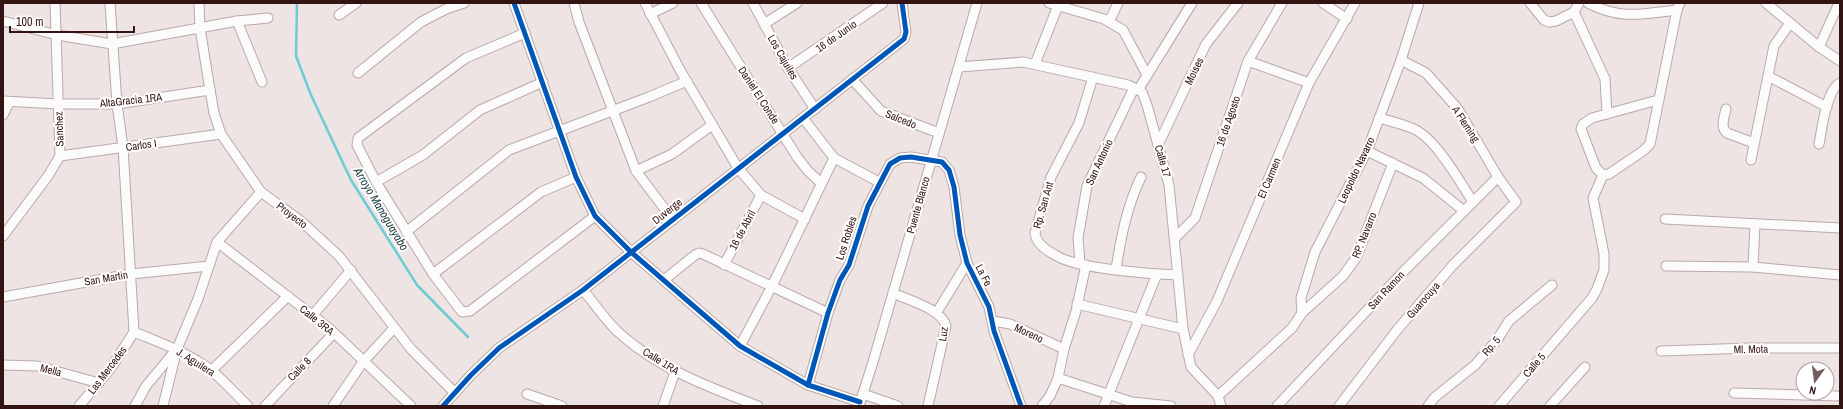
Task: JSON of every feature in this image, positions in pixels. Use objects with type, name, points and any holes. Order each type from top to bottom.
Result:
[{"type":"street","name":"Sanchez","points":[[3,236],[48,176],[60,156],[55,3]]},
{"type":"street","points":[[110,3],[117,104],[123,147],[134,332]]},
{"type":"street","name":"Proyecto","points":[[199,3],[200,28],[210,90],[214,113],[221,134],[261,192],[318,235],[351,270],[411,349],[455,393]]},
{"type":"street","points":[[340,16],[356,3]]},
{"type":"street","points":[[358,73],[421,22],[446,9],[464,3]]},
{"type":"street","points":[[514,3],[576,177],[595,216],[631,252],[740,346],[808,385],[861,400],[898,406]]},
{"type":"street","points":[[574,3],[579,22],[614,109],[636,171],[673,220]]},
{"type":"street","points":[[645,3],[712,125],[738,168],[761,195],[805,219]]},
{"type":"street","points":[[650,14],[673,3]]},
{"type":"street","name":"Daniel El Conde","points":[[701,3],[797,157],[808,171],[821,183]]},
{"type":"street","name":"Los Cajuiles","points":[[753,3],[788,68],[815,109]]},
{"type":"street","points":[[764,24],[797,3]]},
{"type":"street","name":"16 de Junio","points":[[788,68],[883,3]]},
{"type":"street","name":"Duverge","points":[[443,406],[471,375],[499,348],[583,290],[904,39],[906,35],[902,3]]},
{"type":"street","name":"Puente Blanco","points":[[861,400],[959,67],[976,3]]},
{"type":"street","points":[[1109,22],[1118,3]]},
{"type":"street","name":"San Antonio","points":[[1042,406],[1050,396],[1058,378],[1064,349],[1077,304],[1083,264],[1078,238],[1087,186],[1136,89],[1147,75],[1192,3]]},
{"type":"street","name":"Moises","points":[[1158,145],[1206,44],[1238,3]]},
{"type":"street","name":"16 de Agosto","points":[[1175,238],[1195,218],[1248,61],[1282,3]]},
{"type":"street","points":[[1323,3],[1347,19]]},
{"type":"street","name":"El Carmen","points":[[1188,355],[1217,301],[1309,83],[1355,3]]},
{"type":"street","name":"Leopoldo Navarro","points":[[1302,313],[1301,298],[1315,252],[1367,151],[1378,118],[1401,60],[1419,3]]},
{"type":"street","points":[[1530,3],[1544,20],[1549,22],[1556,21],[1574,12],[1579,3]]},
{"type":"street","points":[[1588,3],[1605,11],[1622,15],[1679,6],[1658,100],[1650,144],[1643,152],[1609,174],[1603,174],[1596,168],[1581,128],[1583,124],[1592,118],[1658,100]]},
{"type":"street","points":[[1766,3],[1819,47],[1840,61]]},
{"type":"street","points":[[1819,47],[1839,3]]},
{"type":"street","points":[[1035,64],[1055,4],[1104,19],[1123,30],[1147,75]]},
{"type":"street","points":[[1574,12],[1605,79],[1607,114]]},
{"type":"street","points":[[3,21],[57,35],[112,44],[237,21],[268,18]]},
{"type":"street","points":[[237,21],[262,82]]},
{"type":"street","points":[[1751,160],[1776,41],[1790,24]]},
{"type":"street","points":[[524,33],[466,58],[358,138],[357,145],[376,182],[406,232],[433,274],[462,312],[466,312],[595,216]]},
{"type":"street","name":"A Fleming","points":[[1401,60],[1426,73],[1458,109],[1498,177],[1516,202]]},
{"type":"street","points":[[1248,61],[1309,83]]},
{"type":"street","points":[[959,67],[1023,62],[1128,85],[1136,89]]},
{"type":"street","points":[[1768,76],[1827,107]]},
{"type":"street","name":"Rp. San Ant","points":[[1093,77],[1079,123],[1051,177],[1035,233],[1038,243],[1058,257],[1083,264],[1156,274],[1178,275]]},
{"type":"street","name":"Salcedo","points":[[852,79],[881,111],[939,133]]},
{"type":"street","points":[[406,232],[509,150],[614,109],[650,97],[687,80]]},
{"type":"street","points":[[376,182],[423,154],[480,110],[543,82]]},
{"type":"street","points":[[1819,144],[1830,95],[1835,86],[1840,84]]},
{"type":"street","name":"Calle 17","points":[[1136,89],[1142,92],[1148,105],[1169,185],[1183,329],[1191,367],[1218,396],[1222,406]]},
{"type":"street","name":"AltaGracia 1RA","points":[[6,102],[117,104],[210,90]]},
{"type":"street","points":[[3,115],[6,102]]},
{"type":"street","points":[[1726,109],[1723,127],[1724,130],[1727,133],[1754,143]]},
{"type":"street","points":[[803,118],[834,158],[880,182]]},
{"type":"street","points":[[1378,118],[1416,130],[1432,143],[1452,169],[1473,202]]},
{"type":"street","points":[[636,171],[672,154],[712,125]]},
{"type":"street","name":"Carlos I","points":[[60,156],[221,134]]},
{"type":"street","points":[[1367,151],[1393,162],[1423,178],[1464,211]]},
{"type":"street","name":"Los Robles","points":[[808,385],[828,313],[840,280],[849,265],[868,206],[880,182],[890,164],[900,158],[911,157],[931,159]]},
{"type":"street","points":[[740,346],[772,286],[834,158]]},
{"type":"street","name":"La Fe","points":[[931,159],[942,162],[949,170],[954,187],[960,235],[967,263],[989,307],[994,331],[1021,406]]},
{"type":"street","name":"RP. Navarro","points":[[1218,396],[1292,328],[1302,313],[1343,276],[1356,258],[1393,162]]},
{"type":"street","name":"Calle 5","points":[[1499,406],[1592,298],[1597,289],[1604,270],[1604,254],[1593,198],[1603,174]]},
{"type":"street","points":[[433,274],[542,192],[576,177]]},
{"type":"street","points":[[1116,269],[1132,195],[1141,177]]},
{"type":"street","name":"San Ramon","points":[[1277,406],[1404,271],[1498,177]]},
{"type":"street","points":[[163,406],[177,349],[198,299],[216,242],[261,192]]},
{"type":"street","name":"16 de Abril","points":[[724,265],[761,195]]},
{"type":"street","name":"Guarocuya","points":[[1339,406],[1397,330],[1453,265],[1516,202]]},
{"type":"street","points":[[1665,219],[1840,228]]},
{"type":"street","points":[[1753,267],[1755,224]]},
{"type":"street","name":"Calle 3RA","points":[[216,242],[288,296],[334,333],[411,406]]},
{"type":"street","points":[[664,280],[699,253],[828,313]]},
{"type":"street","points":[[937,312],[967,263]]},
{"type":"street","name":"San Martin","points":[[3,297],[131,274],[209,266]]},
{"type":"street","points":[[1666,266],[1753,267],[1840,275]]},
{"type":"street","points":[[312,316],[351,270]]},
{"type":"street","points":[[1104,406],[1156,274]]},
{"type":"street","name":"Rp. 5","points":[[1428,406],[1435,397],[1475,365],[1497,340],[1509,321],[1552,285]]},
{"type":"street","name":"Calle 1RA","points":[[583,290],[616,330],[644,352],[675,372],[758,406]]},
{"type":"street","name":"Luz","points":[[893,293],[937,312],[945,321],[946,326],[928,406]]},
{"type":"street","points":[[211,371],[288,296]]},
{"type":"street","points":[[1077,304],[1183,329]]},
{"type":"street","name":"Moreno","points":[[993,321],[1010,324],[1064,349]]},
{"type":"street","points":[[333,406],[364,362],[394,328]]},
{"type":"street","name":"J. Aguilera","points":[[134,332],[177,349],[200,362],[248,406]]},
{"type":"street","name":"Las Mercedes","points":[[79,406],[111,368],[134,332]]},
{"type":"street","name":"Calle 8","points":[[265,406],[334,333]]},
{"type":"street","name":"Ml. Mota","points":[[1662,351],[1750,348],[1840,348]]},
{"type":"street","points":[[135,406],[146,386],[177,349]]},
{"type":"street","name":"Mella","points":[[3,365],[37,366],[99,383]]},
{"type":"street","points":[[1550,406],[1585,367]]},
{"type":"street","points":[[663,406],[675,372]]},
{"type":"street","points":[[1058,378],[1109,396],[1132,402],[1171,406]]},
{"type":"street","points":[[1734,393],[1839,395]]},
{"type":"street","points":[[526,394],[562,406]]},
{"type":"waterway","name":"Arroyo Manoguayabo","points":[[297,3],[296,56],[311,95],[351,180],[417,285],[468,337]]},
{"type":"cycle path","points":[[514,3],[576,177],[595,216],[631,252],[740,346],[808,385],[860,402]]},
{"type":"cycle path","points":[[443,406],[471,375],[499,348],[583,290],[904,39],[906,32],[902,3]]},
{"type":"cycle path","points":[[808,385],[828,313],[840,280],[849,265],[868,206],[890,164],[900,158],[911,157],[942,162],[949,170],[954,187],[960,235],[967,263],[989,307],[994,331],[1021,406]]}]
